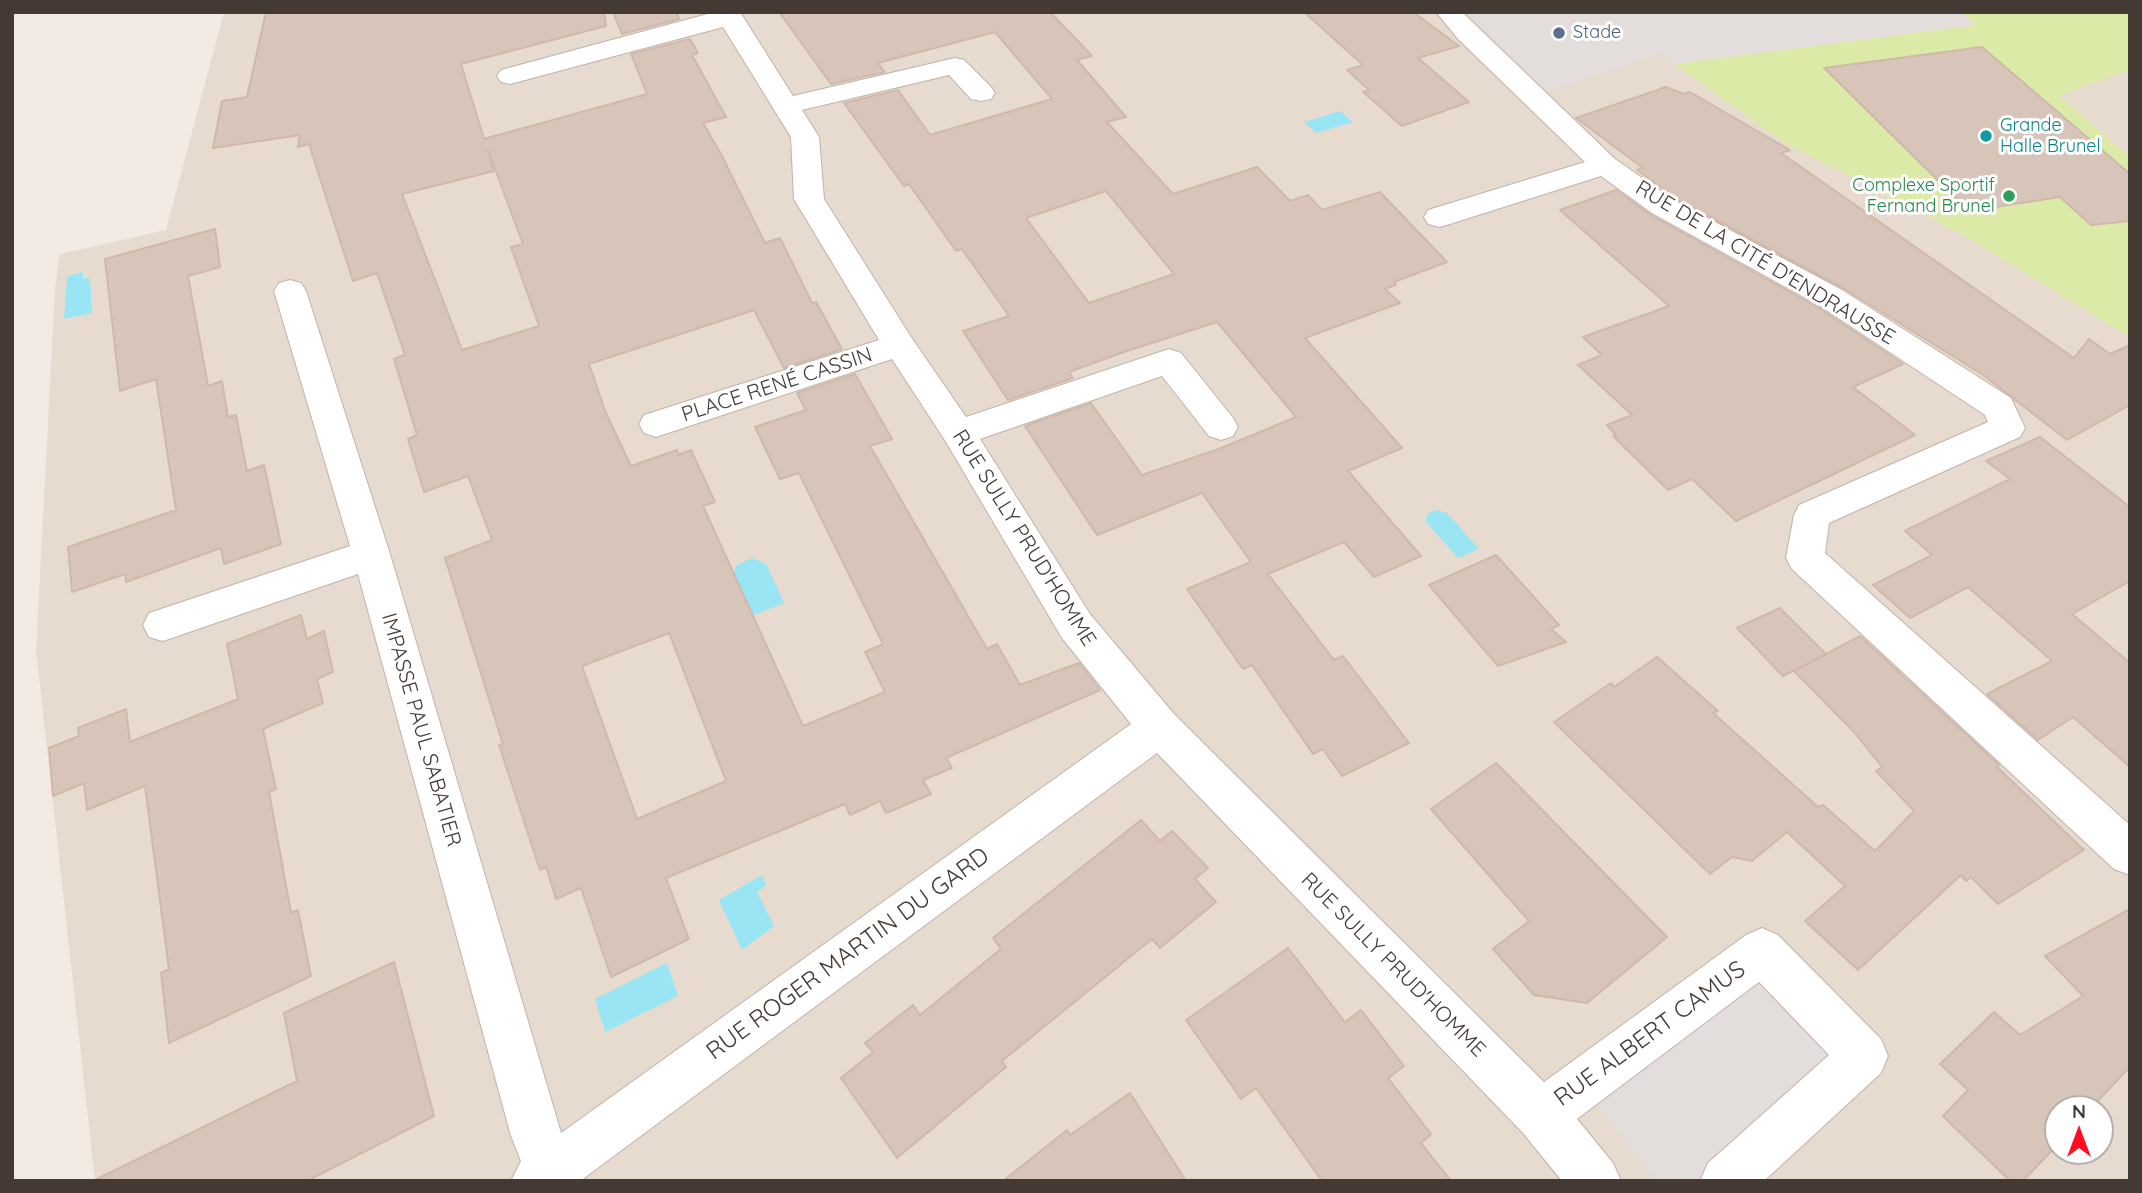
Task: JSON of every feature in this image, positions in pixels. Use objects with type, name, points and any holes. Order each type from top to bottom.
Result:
[{"type":"street","name":"RUE DE LA CITÉ D'ENDRAUSSE","points":[[1448,12],[1467,34],[1605,165],[1662,206],[1831,298],[1999,407],[2008,428],[1812,514],[1805,558],[2130,854]]},
{"type":"street","points":[[510,76],[729,15]]},
{"type":"street","name":"RUE SULLY PRUD'HOMME","points":[[729,15],[805,137],[809,200],[899,345],[958,433],[1076,626],[1159,727],[1541,1115],[1595,1181]]},
{"type":"street","points":[[785,106],[955,66],[981,93]]},
{"type":"street","points":[[1439,217],[1605,165]]},
{"type":"street","name":"IMPASSE PAUL SABATIER","points":[[290,291],[371,554],[533,1123],[544,1175]]},
{"type":"street","name":"PLACE RENÉ CASSIN","points":[[656,424],[899,345]]},
{"type":"street","points":[[958,433],[1169,361],[1221,427]]},
{"type":"street","points":[[163,625],[371,554]]},
{"type":"street","name":"RUE ROGER MARTIN DU GARD","points":[[544,1175],[1159,727]]},
{"type":"street","name":"RUE ALBERT CAMUS","points":[[1541,1115],[1762,951],[1864,1056],[1726,1181]]},
{"type":"shaded area","points":[[224,12],[2130,12],[2130,1181],[95,1181],[36,650],[55,288],[60,254],[166,230]]},
{"type":"shaded area","points":[[1468,12],[1961,12],[1976,25],[1673,64],[1660,54],[1543,93]]},
{"type":"shaded area","points":[[1762,951],[1864,1056],[1726,1181],[1657,1181],[1582,1085]]},
{"type":"green space","name":"Complexe Sportif Fernand Brunel","points":[[1602,12],[2130,12],[2130,69],[2059,96],[2130,157],[2130,337],[1963,235],[1783,142]]},
{"type":"water","points":[[1340,111],[1353,122],[1316,133],[1304,122]]},
{"type":"water","points":[[83,272],[83,279],[90,278],[92,313],[64,319],[67,276]]},
{"type":"water","points":[[1436,510],[1447,513],[1479,549],[1458,558],[1426,522],[1427,514]]},
{"type":"water","points":[[752,558],[766,564],[784,603],[749,617],[731,577],[737,565]]},
{"type":"water","points":[[762,875],[766,885],[757,892],[774,926],[742,950],[719,900]]},
{"type":"water","points":[[667,963],[678,996],[605,1032],[595,999]]},
{"type":"building","points":[[266,12],[604,12],[606,26],[461,64],[484,139],[647,94],[631,54],[690,39],[698,53],[692,55],[726,117],[703,123],[765,243],[780,238],[812,303],[816,302],[842,349],[784,368],[754,310],[589,364],[605,411],[631,466],[677,450],[678,455],[691,450],[715,502],[703,506],[803,726],[885,692],[865,652],[883,644],[799,473],[780,479],[755,427],[806,410],[797,393],[855,374],[892,439],[870,446],[987,649],[997,644],[1020,685],[1079,663],[1100,690],[946,758],[952,768],[923,780],[931,794],[886,813],[880,801],[850,815],[845,804],[666,878],[689,939],[611,977],[581,888],[556,899],[546,867],[540,870],[499,745],[503,744],[445,558],[492,540],[468,476],[424,492],[408,439],[417,435],[394,359],[405,355],[377,273],[353,281],[309,144],[298,147],[300,135],[213,148],[222,101],[247,97]],"holes":[[[488,150],[523,244],[511,247],[539,326],[462,350],[402,194],[494,171]],[[669,633],[726,781],[637,819],[582,666]]]},
{"type":"building","points":[[613,12],[676,12],[679,19],[622,34]]},
{"type":"building","points":[[779,12],[1050,12],[1092,56],[1077,60],[1126,117],[1107,122],[1173,194],[1257,167],[1290,201],[1308,195],[1322,210],[1380,192],[1447,262],[1394,282],[1396,285],[1385,289],[1400,303],[1305,338],[1402,448],[1348,471],[1421,556],[1374,577],[1344,542],[1268,574],[1334,660],[1343,656],[1409,743],[1342,776],[1323,749],[1313,754],[1252,665],[1243,669],[1187,589],[1251,562],[1202,493],[1097,535],[1025,426],[1091,403],[1142,475],[1219,449],[1296,417],[1217,322],[1069,372],[1073,378],[1008,400],[963,331],[1009,316],[962,249],[956,251],[909,184],[904,186],[844,103],[898,90],[930,135],[1052,99],[995,32],[878,63],[885,72],[831,84]],"holes":[[[1106,191],[1174,274],[1089,303],[1026,218]]]},
{"type":"building","points":[[1304,12],[1413,12],[1459,46],[1418,58],[1469,102],[1402,126],[1363,92],[1369,90],[1347,70],[1363,65]]},
{"type":"building","name":"Grande Halle Brunel","points":[[1982,47],[2130,174],[2130,221],[2091,225],[2060,197],[1969,211],[1824,68]]},
{"type":"building","points":[[1666,87],[1684,94],[1690,92],[1790,150],[1781,153],[2074,358],[2089,339],[2110,354],[2130,345],[2130,405],[2067,440],[1983,375],[1843,288],[1673,197],[1637,170],[1643,168],[1576,118]]},
{"type":"building","points":[[1616,190],[1651,215],[1819,308],[1903,364],[1853,387],[1915,435],[1736,521],[1692,479],[1668,490],[1613,436],[1616,435],[1607,425],[1632,415],[1578,365],[1602,355],[1583,337],[1669,306],[1560,210]]},
{"type":"building","points":[[215,229],[220,267],[188,276],[208,386],[222,381],[228,417],[236,415],[247,471],[264,465],[281,544],[224,564],[221,548],[126,582],[125,574],[72,592],[68,547],[176,510],[156,379],[120,391],[105,259]]},
{"type":"building","points":[[2040,437],[2130,507],[2130,581],[2072,614],[2130,663],[2130,767],[2073,717],[2038,740],[1987,694],[2052,661],[1968,587],[1910,618],[1873,585],[1932,555],[1905,531],[2010,479],[1986,461]]},
{"type":"building","points":[[1496,555],[1559,625],[1551,629],[1566,642],[1498,666],[1429,585]]},
{"type":"building","points":[[1780,608],[1826,654],[1783,676],[1737,628]]},
{"type":"building","points":[[301,615],[307,639],[324,631],[333,672],[317,679],[323,703],[263,729],[276,789],[269,792],[291,913],[298,910],[311,976],[169,1043],[161,973],[169,969],[145,786],[87,810],[84,783],[53,796],[49,748],[79,736],[78,728],[126,709],[130,742],[238,699],[227,644]]},
{"type":"building","points":[[1860,636],[1999,765],[1997,767],[2084,850],[1998,904],[1971,877],[1966,881],[1961,875],[1858,970],[1805,921],[1845,886],[1787,832],[1752,861],[1732,857],[1710,874],[1554,722],[1611,683],[1614,687],[1657,657],[1718,711],[1713,713],[1818,807],[1823,805],[1875,851],[1914,811],[1876,771],[1882,767],[1854,732],[1794,671]]},
{"type":"building","points":[[1496,763],[1667,937],[1587,1003],[1534,995],[1493,949],[1529,921],[1431,809]]},
{"type":"building","points":[[1141,820],[1160,841],[1172,831],[1208,868],[1195,879],[1216,902],[1160,948],[1152,939],[1002,1061],[1006,1067],[897,1158],[841,1078],[873,1052],[865,1043],[913,1005],[920,1015],[1001,949],[993,938]]},
{"type":"building","points":[[2130,909],[2130,1067],[2103,1095],[2044,1095],[2044,1159],[2023,1181],[2010,1181],[1943,1116],[1968,1090],[1940,1064],[1994,1012],[2020,1035],[2083,996],[2045,956]]},
{"type":"building","points":[[1288,948],[1345,1022],[1361,1010],[1404,1066],[1388,1078],[1431,1134],[1421,1143],[1451,1181],[1322,1181],[1256,1088],[1241,1099],[1186,1020]]},
{"type":"building","points":[[394,962],[434,1116],[307,1181],[93,1181],[297,1081],[284,1013]]},
{"type":"building","points":[[1130,1093],[1186,1181],[1003,1181],[1067,1130],[1070,1135]]},
{"type":"place","name":"Stade","points":[[1559,33]]},
{"type":"place","name":"Grande Halle Brunel","points":[[1986,136]]},
{"type":"place","name":"Complexe Sportif Fernand Brunel","points":[[2009,196]]}]
